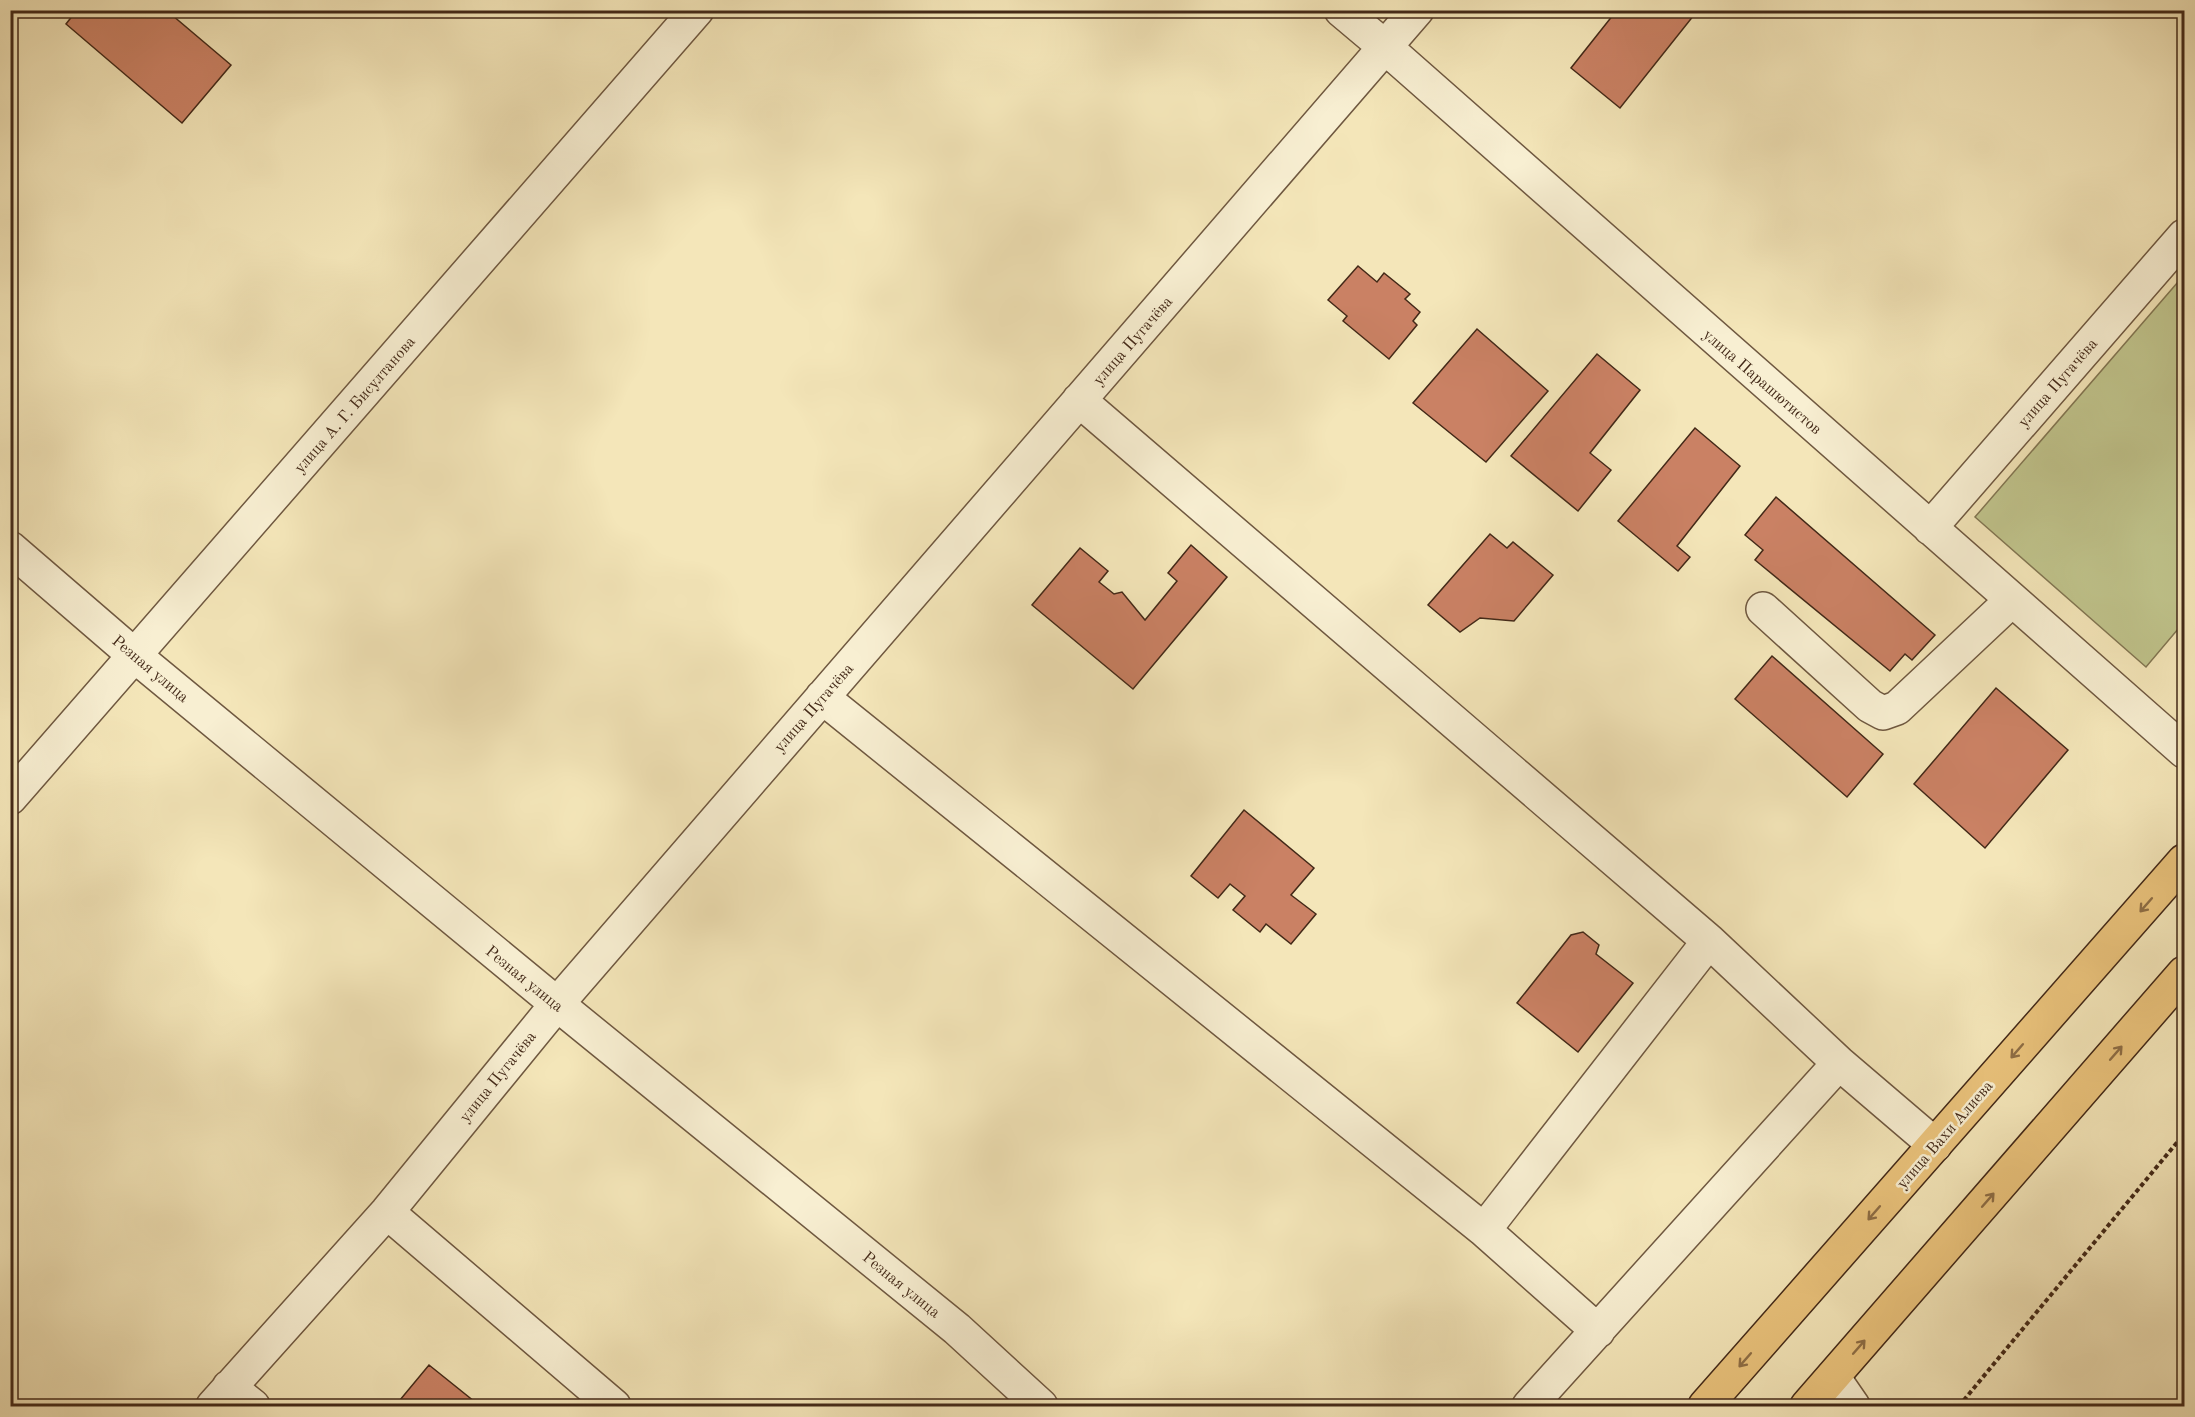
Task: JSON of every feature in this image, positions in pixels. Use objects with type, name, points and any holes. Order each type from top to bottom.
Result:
[{"type":"main road","name":"улица Вахи Алиева","points":[[1704,1407],[2184,861]]},
{"type":"main road","points":[[1807,1407],[2184,974]]},
{"type":"street","name":"улица А. Г. Бисултанова","points":[[10,798],[698,10]]},
{"type":"street","name":"улица Парашютистов","points":[[1341,10],[2184,751]]},
{"type":"street","name":"улица Пугачёва","points":[[232,1400],[557,1004],[1417,10]]},
{"type":"street","name":"улица Пугачёва","points":[[1929,528],[2184,236]]},
{"type":"street","points":[[1079,400],[1709,940],[1839,1063],[1935,1145]]},
{"type":"street","name":"Резная улица","points":[[10,548],[134,655],[557,1004],[957,1329],[1041,1407]]},
{"type":"street","points":[[1763,609],[1870,706],[1883,712],[1898,708],[2012,600]]},
{"type":"street","points":[[822,697],[1484,1230],[1598,1330]]},
{"type":"street","points":[[1484,1230],[1709,940]]},
{"type":"street","points":[[1529,1407],[1839,1063]]},
{"type":"street","points":[[387,1212],[614,1407]]},
{"type":"street","points":[[1833,1377],[1853,1407]]},
{"type":"path","points":[[1959,1407],[2184,1134]]},
{"type":"green space","points":[[2184,275],[2184,622],[2146,667],[1975,517]]},
{"type":"building","points":[[77,10],[166,10],[231,65],[182,123],[66,24]]},
{"type":"building","points":[[1617,10],[1698,10],[1620,108],[1571,68]]},
{"type":"building","points":[[1358,266],[1377,282],[1384,273],[1410,294],[1405,299],[1420,312],[1413,321],[1417,325],[1389,359],[1343,321],[1347,316],[1328,300]]},
{"type":"building","points":[[1477,329],[1548,391],[1486,462],[1413,403]]},
{"type":"building","points":[[1597,354],[1640,390],[1590,453],[1611,470],[1578,511],[1511,456]]},
{"type":"building","points":[[1695,428],[1740,466],[1677,546],[1690,557],[1678,571],[1618,521]]},
{"type":"building","points":[[1776,497],[1935,635],[1912,660],[1905,654],[1890,671],[1755,560],[1763,550],[1745,535]]},
{"type":"building","points":[[1490,534],[1507,548],[1513,542],[1553,575],[1514,621],[1480,618],[1460,632],[1428,605]]},
{"type":"building","points":[[1191,545],[1227,577],[1133,689],[1032,605],[1080,548],[1108,571],[1099,582],[1114,594],[1122,592],[1145,620],[1177,581],[1168,573]]},
{"type":"building","points":[[1772,656],[1883,754],[1847,797],[1735,699]]},
{"type":"building","points":[[1996,688],[2068,750],[1985,848],[1914,784]]},
{"type":"building","points":[[1244,810],[1314,868],[1291,895],[1316,914],[1291,944],[1266,924],[1260,932],[1233,910],[1245,896],[1230,884],[1218,898],[1191,876]]},
{"type":"building","points":[[1583,932],[1599,945],[1596,954],[1633,983],[1578,1052],[1517,1003],[1571,935]]},
{"type":"building","points":[[429,1365],[480,1406],[395,1406]]}]
